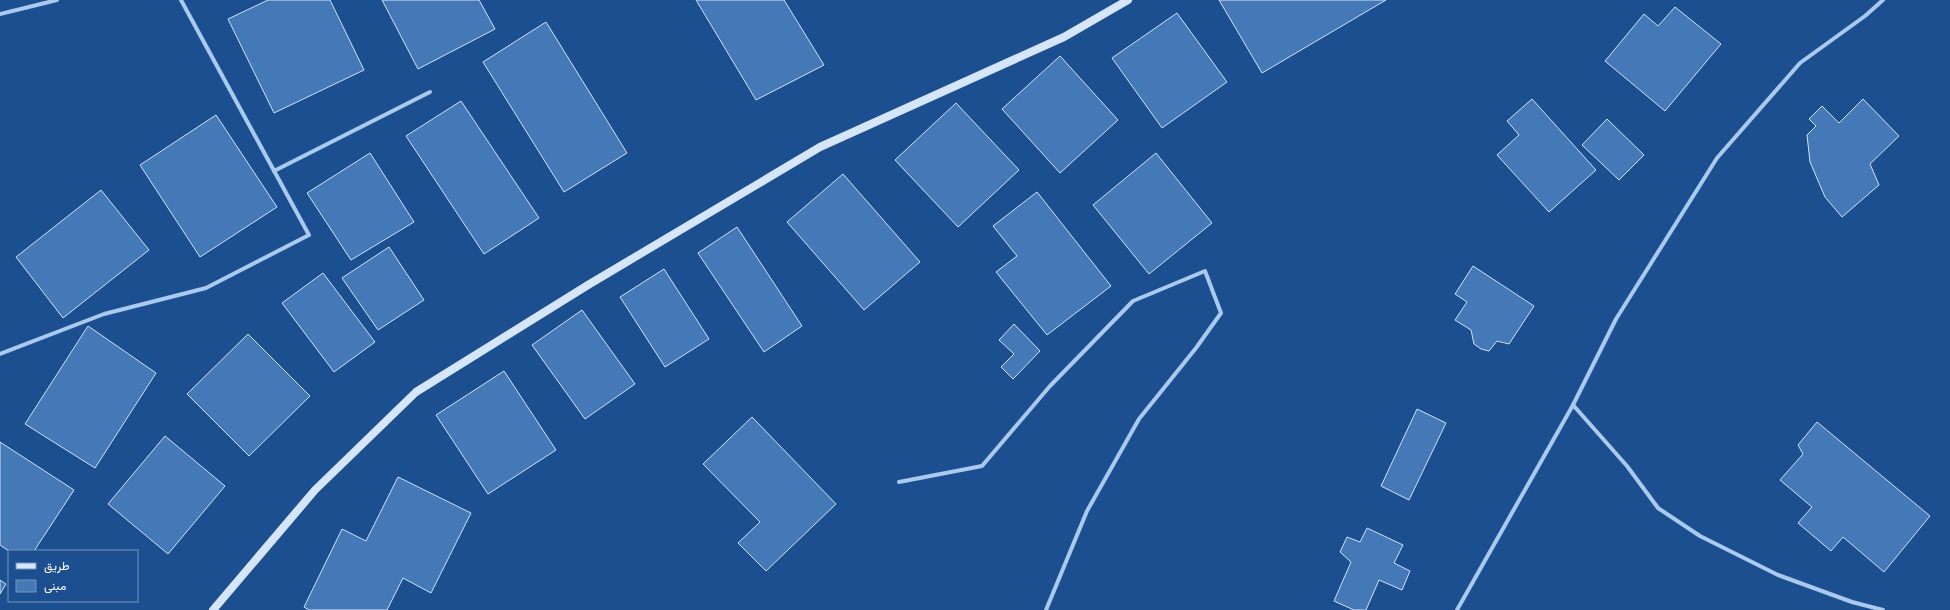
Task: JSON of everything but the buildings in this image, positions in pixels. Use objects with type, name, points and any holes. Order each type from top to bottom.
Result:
[{"type":"main road","points":[[213,610],[315,490],[416,392],[588,285],[820,147],[1064,37],[1128,0]]},
{"type":"street","points":[[0,14],[57,0]]},
{"type":"street","points":[[0,354],[104,314],[206,288],[309,235],[181,0]]},
{"type":"street","points":[[1457,610],[1573,405],[1616,319],[1717,158],[1800,63],[1865,16],[1883,0]]},
{"type":"street","points":[[274,171],[430,92]]},
{"type":"street","points":[[898,482],[982,466],[1050,386],[1133,301],[1205,271],[1221,313],[1196,348],[1138,419],[1088,511],[1046,610]]},
{"type":"street","points":[[1573,405],[1627,466],[1658,508],[1700,536],[1778,574],[1852,602],[1882,610]]}]
